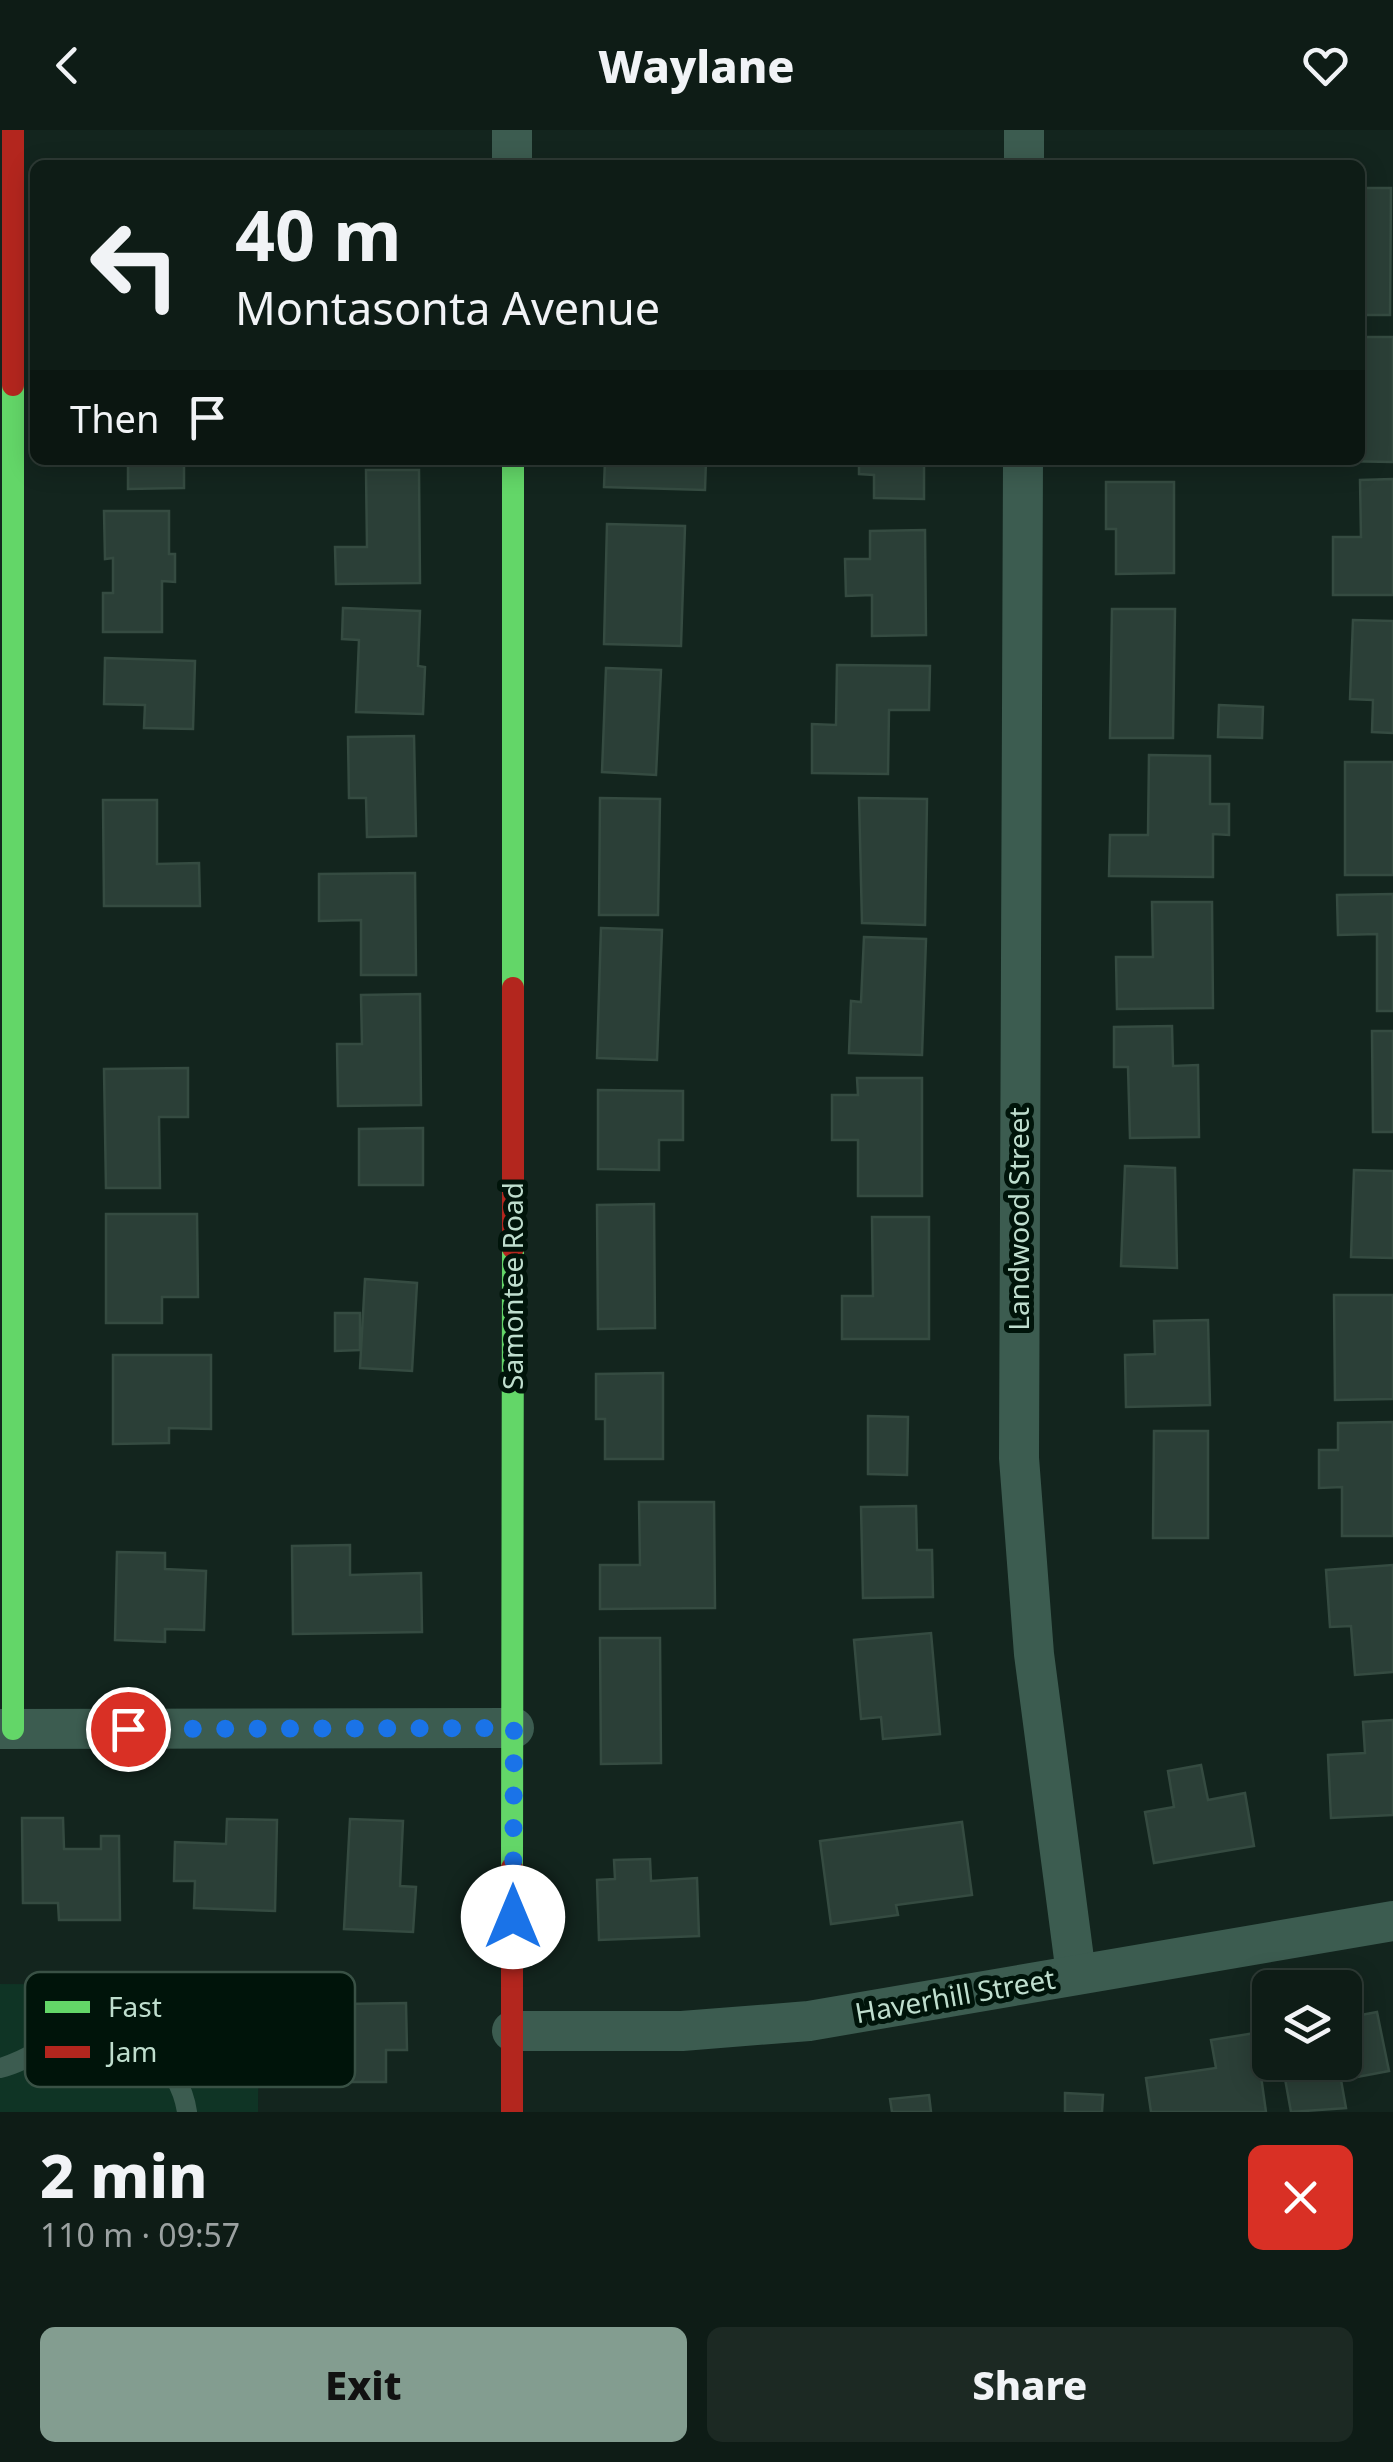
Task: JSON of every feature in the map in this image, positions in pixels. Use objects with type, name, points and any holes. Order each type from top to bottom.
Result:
[{"type":"street","points":[[13,130],[7,666],[6,1730],[514,1728]]},
{"type":"street","points":[[512,130],[512,160]]},
{"type":"street","points":[[1024,130],[1024,160]]},
{"type":"street","name":"Samontee Road","points":[[512,465],[512,2112]]},
{"type":"street","name":"Landwood Street","points":[[1022,465],[1019,1458],[1034,1654],[1076,1974]]},
{"type":"street","name":"Haverhill Street","points":[[512,2030],[682,2031],[810,2021],[1393,1920]]},
{"type":"lane","points":[[0,2068],[25,2060]]},
{"type":"lane","points":[[183,2087],[187,2112]]},
{"type":"shaded area","points":[[0,1984],[25,1984],[25,2087],[258,2087],[258,2112],[0,2112]]},
{"type":"building","points":[[1365,188],[1391,188],[1390,315],[1365,315]]},
{"type":"building","points":[[1365,337],[1393,337],[1393,462],[1365,461]]},
{"type":"building","points":[[128,465],[184,465],[184,488],[128,489]]},
{"type":"building","points":[[605,465],[706,465],[705,490],[604,487]]},
{"type":"building","points":[[859,465],[924,465],[924,499],[874,498],[874,475],[859,474]]},
{"type":"building","points":[[366,470],[419,470],[420,583],[336,584],[335,547],[367,547]]},
{"type":"building","points":[[1393,479],[1393,595],[1333,595],[1333,537],[1361,537],[1360,480]]},
{"type":"building","points":[[1106,482],[1174,482],[1174,573],[1116,574],[1116,529],[1106,529]]},
{"type":"building","points":[[104,511],[169,511],[169,554],[175,554],[175,582],[162,581],[162,632],[103,632],[103,593],[113,593],[113,558],[105,559]]},
{"type":"building","points":[[607,524],[685,526],[681,646],[604,644]]},
{"type":"building","points":[[925,530],[926,635],[872,636],[872,595],[846,596],[845,559],[870,559],[870,531]]},
{"type":"building","points":[[343,608],[420,611],[418,666],[425,667],[423,714],[356,712],[359,640],[342,639]]},
{"type":"building","points":[[1112,609],[1175,609],[1173,738],[1110,738]]},
{"type":"building","points":[[1353,620],[1393,621],[1393,733],[1372,732],[1373,700],[1350,699]]},
{"type":"building","points":[[105,658],[195,661],[193,729],[144,728],[145,705],[104,704]]},
{"type":"building","points":[[837,665],[930,666],[929,710],[889,710],[888,774],[812,773],[812,724],[836,725]]},
{"type":"building","points":[[606,668],[661,670],[656,775],[602,772]]},
{"type":"building","points":[[1219,705],[1263,707],[1262,738],[1218,737]]},
{"type":"building","points":[[414,736],[416,836],[367,837],[366,798],[349,798],[348,737]]},
{"type":"building","points":[[1149,755],[1210,756],[1210,804],[1229,804],[1229,835],[1213,834],[1213,877],[1109,876],[1110,835],[1148,835]]},
{"type":"building","points":[[1345,762],[1393,762],[1393,875],[1345,875]]},
{"type":"building","points":[[600,798],[660,799],[658,915],[599,915]]},
{"type":"building","points":[[859,798],[927,799],[925,925],[862,923]]},
{"type":"building","points":[[103,800],[157,800],[157,864],[199,863],[200,906],[104,906]]},
{"type":"building","points":[[415,873],[416,975],[361,975],[361,920],[319,921],[319,874]]},
{"type":"building","points":[[1393,894],[1393,1011],[1377,1011],[1377,934],[1338,935],[1337,895]]},
{"type":"building","points":[[1152,902],[1212,902],[1213,1008],[1117,1009],[1116,957],[1153,957]]},
{"type":"building","points":[[601,928],[662,930],[657,1060],[597,1058]]},
{"type":"building","points":[[864,937],[926,939],[922,1055],[849,1053],[851,1001],[861,1002]]},
{"type":"building","points":[[420,994],[421,1105],[338,1106],[337,1044],[362,1044],[361,995]]},
{"type":"building","points":[[1172,1026],[1173,1066],[1198,1065],[1199,1137],[1130,1138],[1128,1067],[1114,1067],[1114,1027]]},
{"type":"building","points":[[1372,1031],[1393,1031],[1393,1132],[1373,1132]]},
{"type":"building","points":[[188,1068],[188,1117],[159,1117],[160,1188],[106,1188],[104,1069]]},
{"type":"building","points":[[857,1078],[922,1078],[922,1196],[858,1196],[858,1140],[832,1140],[832,1095],[858,1095]]},
{"type":"building","points":[[598,1090],[683,1091],[683,1140],[659,1140],[659,1170],[598,1169]]},
{"type":"building","points":[[423,1128],[423,1185],[359,1185],[359,1129]]},
{"type":"building","points":[[1125,1166],[1175,1168],[1177,1268],[1121,1266]]},
{"type":"building","points":[[1354,1170],[1393,1171],[1393,1258],[1351,1257]]},
{"type":"building","points":[[654,1204],[655,1328],[598,1329],[597,1205]]},
{"type":"building","points":[[106,1214],[197,1214],[198,1297],[162,1297],[162,1323],[106,1323]]},
{"type":"building","points":[[872,1217],[929,1217],[929,1339],[842,1339],[842,1296],[873,1296]]},
{"type":"building","points":[[365,1279],[417,1283],[412,1371],[360,1368]]},
{"type":"building","points":[[1334,1295],[1393,1295],[1393,1399],[1335,1400]]},
{"type":"building","points":[[335,1313],[360,1313],[360,1350],[335,1351]]},
{"type":"building","points":[[1208,1320],[1210,1405],[1126,1407],[1125,1355],[1155,1354],[1154,1321]]},
{"type":"building","points":[[113,1355],[211,1355],[211,1429],[169,1428],[169,1443],[113,1444]]},
{"type":"building","points":[[663,1373],[663,1459],[605,1459],[605,1419],[596,1419],[596,1374]]},
{"type":"building","points":[[868,1416],[908,1417],[907,1475],[868,1474]]},
{"type":"building","points":[[1393,1422],[1393,1536],[1342,1536],[1342,1487],[1319,1488],[1319,1450],[1338,1450],[1338,1423]]},
{"type":"building","points":[[1154,1431],[1208,1431],[1208,1538],[1153,1538]]},
{"type":"building","points":[[639,1502],[714,1502],[715,1608],[600,1609],[600,1565],[640,1565]]},
{"type":"building","points":[[916,1506],[917,1550],[932,1550],[933,1597],[863,1598],[861,1507]]},
{"type":"building","points":[[350,1545],[350,1575],[421,1573],[422,1632],[293,1634],[292,1546]]},
{"type":"building","points":[[117,1552],[165,1553],[165,1569],[206,1571],[204,1630],[165,1629],[165,1642],[115,1640]]},
{"type":"building","points":[[1393,1565],[1393,1672],[1355,1675],[1351,1626],[1330,1627],[1326,1570]]},
{"type":"building","points":[[931,1633],[940,1734],[883,1739],[881,1717],[861,1719],[854,1640]]},
{"type":"building","points":[[600,1638],[660,1638],[661,1763],[601,1764]]},
{"type":"building","points":[[1393,1720],[1393,1815],[1331,1818],[1328,1755],[1365,1753],[1363,1722]]},
{"type":"building","points":[[1201,1765],[1208,1800],[1245,1793],[1254,1846],[1154,1863],[1145,1812],[1174,1807],[1168,1771]]},
{"type":"building","points":[[22,1818],[63,1818],[64,1849],[101,1849],[101,1836],[119,1836],[120,1920],[59,1920],[58,1903],[23,1903]]},
{"type":"building","points":[[227,1819],[277,1820],[275,1911],[194,1908],[195,1881],[174,1881],[175,1842],[226,1844]]},
{"type":"building","points":[[350,1819],[403,1821],[400,1886],[416,1887],[413,1932],[344,1929]]},
{"type":"building","points":[[962,1822],[972,1895],[896,1905],[898,1915],[831,1924],[820,1841]]},
{"type":"building","points":[[650,1859],[651,1881],[697,1878],[699,1936],[599,1940],[597,1880],[615,1879],[614,1860]]},
{"type":"building","points":[[406,2003],[407,2050],[386,2050],[386,2082],[355,2082],[355,2004]]},
{"type":"building","points":[[1377,2012],[1389,2071],[1362,2076],[1362,2015]]},
{"type":"building","points":[[1252,2033],[1252,2080],[1262,2080],[1266,2112],[1151,2112],[1146,2078],[1216,2068],[1211,2040]]},
{"type":"building","points":[[1285,2080],[1341,2080],[1346,2108],[1291,2112]]},
{"type":"building","points":[[1065,2093],[1103,2095],[1102,2112],[1065,2112]]},
{"type":"building","points":[[929,2095],[931,2112],[892,2112],[890,2099]]},
{"type":"traffic: fast","points":[[13,385],[13,1729]]},
{"type":"traffic: fast","points":[[513,465],[513,988]]},
{"type":"traffic: fast","points":[[512,1868],[513,1248]]},
{"type":"traffic: jam","points":[[13,130],[13,385]]},
{"type":"traffic: jam","points":[[513,988],[513,1248]]},
{"type":"traffic: jam","points":[[512,1868],[512,2112]]},
{"type":"route","points":[[128,1729],[514,1728],[513,1917]]}]
